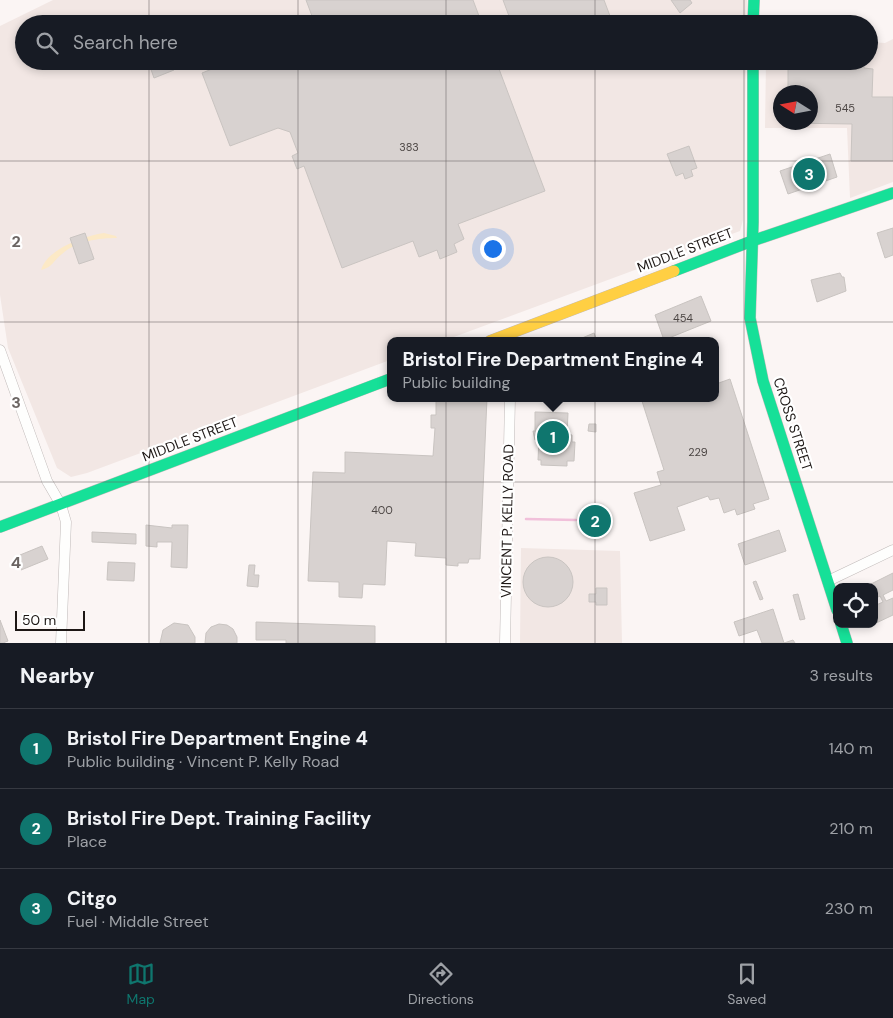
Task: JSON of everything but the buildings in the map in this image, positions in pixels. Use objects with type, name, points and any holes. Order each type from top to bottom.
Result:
[{"type":"main road","points":[[753,15],[754,0]]},
{"type":"main road","name":"CROSS STREET","points":[[753,70],[750,318],[753,339],[763,381],[833,597]]},
{"type":"main road","name":"MIDDLE STREET","points":[[511,337],[752,241],[893,193]]},
{"type":"main road","name":"MIDDLE STREET","points":[[0,526],[61,505],[387,380]]},
{"type":"main road","points":[[842,628],[847,643]]},
{"type":"street","points":[[0,350],[47,481],[61,505],[66,522],[61,643]]},
{"type":"street","name":"VINCENT P. KELLY ROAD","points":[[505,643],[510,402]]},
{"type":"street","points":[[828,581],[893,550]]},
{"type":"shaded area","points":[[53,0],[747,0],[746,15],[22,15]]},
{"type":"shaded area","points":[[15,19],[15,70],[746,70],[743,220],[740,231],[454,337],[387,337],[387,361],[87,473],[71,477],[57,468],[8,348],[0,295],[0,26]]},
{"type":"shaded area","points":[[893,39],[893,182],[850,198],[847,128],[818,128],[818,85],[773,85],[773,128],[765,128],[766,70],[878,70],[878,43],[885,43]]},
{"type":"shaded area","points":[[104,233],[116,236],[117,238],[81,243],[62,254],[51,265],[41,270],[58,250],[77,240]]},
{"type":"shaded area","points":[[521,548],[620,551],[622,643],[520,643]]},
{"type":"waterway","points":[[526,519],[576,520]]},
{"type":"traffic: fast","points":[[753,15],[754,0]]},
{"type":"traffic: fast","points":[[753,70],[753,222],[750,318],[763,381],[833,598]]},
{"type":"traffic: fast","points":[[674,271],[752,241],[893,193]]},
{"type":"traffic: fast","points":[[0,527],[387,380]]},
{"type":"traffic: fast","points":[[842,628],[847,643]]},
{"type":"traffic: slow","points":[[501,337],[674,271]]},
{"type":"place","name":"Citgo","points":[[809,174]]},
{"type":"place","name":"Bristol Fire Department Engine 4","points":[[553,437]]},
{"type":"place","name":"Bristol Fire Dept. Training Facility","points":[[595,521]]}]
